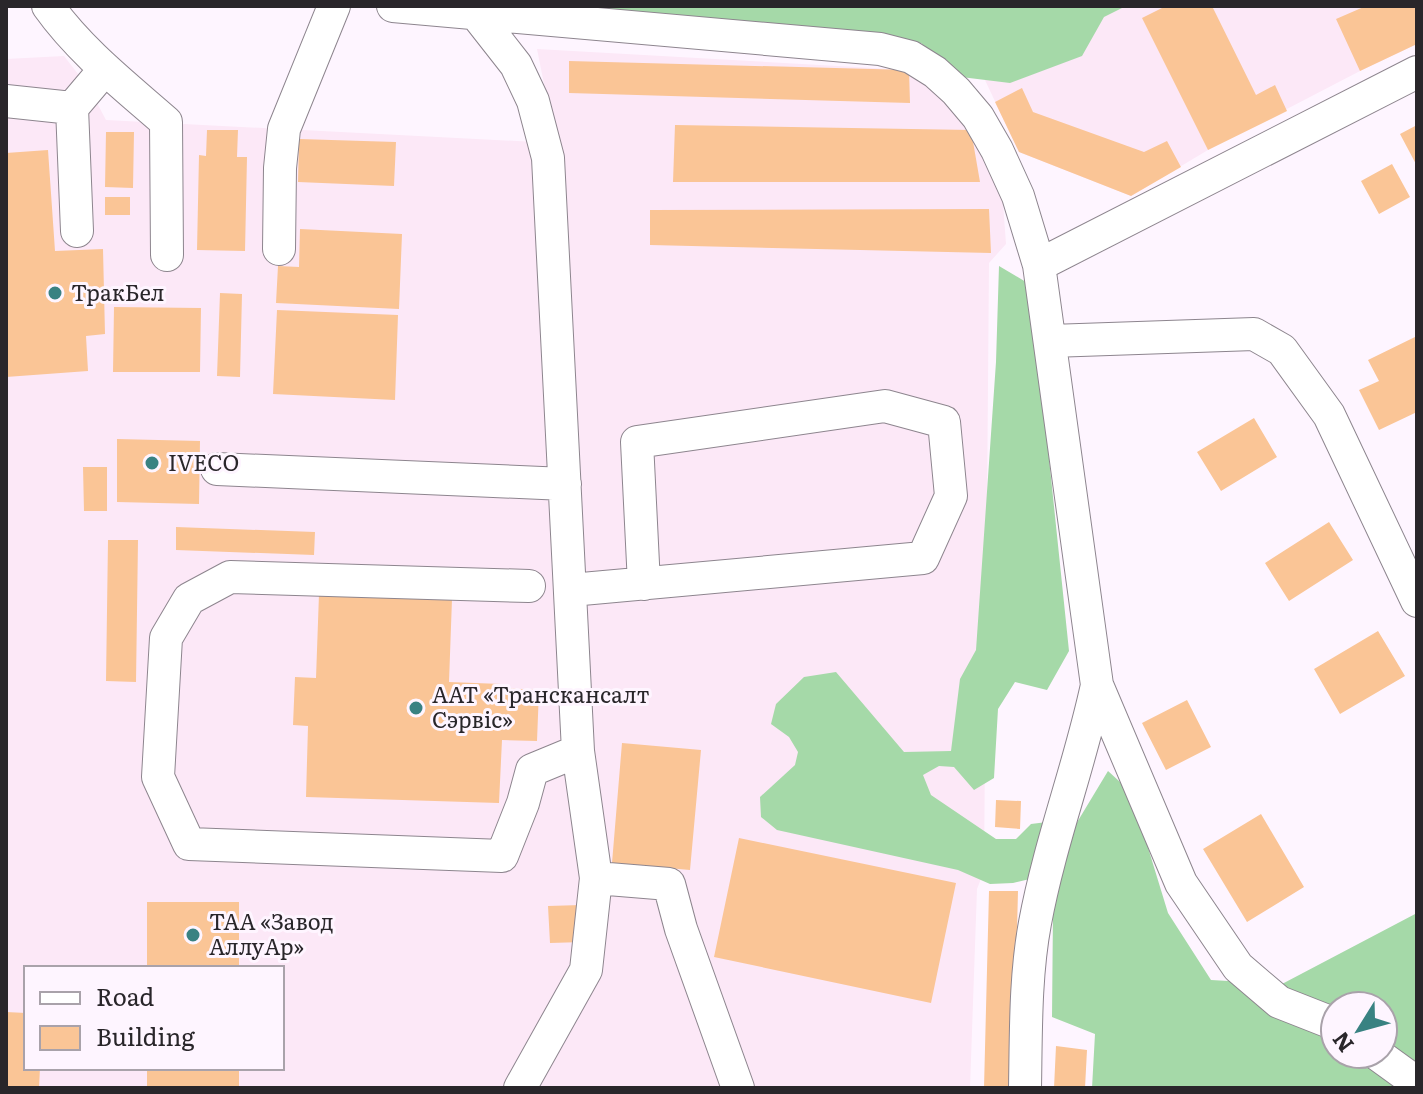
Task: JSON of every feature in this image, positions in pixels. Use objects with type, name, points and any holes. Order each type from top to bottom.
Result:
[{"type":"street","points":[[48,6],[59,22],[105,69],[166,122],[167,255]]},
{"type":"street","points":[[279,249],[284,129],[334,6]]},
{"type":"street","points":[[393,6],[880,49],[911,57],[935,72],[956,91],[978,117],[997,150],[1018,196],[1039,265],[1097,685],[1181,883],[1238,967],[1279,1002],[1319,1018]]},
{"type":"street","points":[[476,14],[516,65],[533,101],[548,158],[578,751],[596,878],[586,970],[520,1088]]},
{"type":"street","points":[[77,231],[72,108],[105,69]]},
{"type":"street","points":[[1039,265],[1417,72]]},
{"type":"street","points":[[6,101],[72,108]]},
{"type":"street","points":[[1051,341],[1254,334],[1282,350],[1329,415],[1417,601]]},
{"type":"street","points":[[571,590],[644,584],[923,558],[951,496],[944,422],[885,406],[637,442],[644,584]]},
{"type":"street","points":[[217,469],[565,484]]},
{"type":"street","points":[[529,586],[230,577],[189,599],[166,638],[158,777],[189,844],[502,856],[532,770],[578,751]]},
{"type":"street","points":[[1025,1088],[1034,925],[1057,827],[1088,726],[1097,685]]},
{"type":"street","points":[[596,878],[669,884],[681,929],[738,1088]]},
{"type":"street","points":[[1399,1070],[1417,1083]]},
{"type":"shaded area","points":[[950,6],[1417,6],[1417,44],[1208,150],[1131,196],[1019,152]]},
{"type":"shaded area","points":[[537,49],[909,70],[940,93],[971,130],[1003,203],[1006,244],[989,263],[984,871],[977,889],[970,1088],[6,1088],[6,59],[64,56],[89,88],[106,120],[535,142],[559,159]]},
{"type":"green space","points":[[484,6],[1126,6],[1104,17],[1082,56],[1010,83],[961,77],[921,43],[712,28]]},
{"type":"green space","points":[[999,266],[1031,285],[1069,651],[1047,690],[1015,682],[998,709],[994,778],[974,790],[954,767],[939,766],[923,775],[931,795],[996,839],[1016,839],[1031,824],[1047,822],[1030,879],[990,884],[958,870],[777,830],[761,817],[760,797],[795,765],[798,752],[789,737],[771,724],[776,704],[804,677],[836,672],[904,752],[951,751],[960,679],[976,650],[996,362]]},
{"type":"green space","points":[[1108,771],[1131,792],[1168,913],[1211,980],[1282,984],[1417,913],[1417,1088],[1092,1088],[1095,1034],[1052,1017],[1053,911],[1070,834]]},
{"type":"building","points":[[1166,6],[1212,6],[1256,95],[1275,85],[1287,111],[1208,150],[1142,18]]},
{"type":"building","points":[[1366,6],[1417,6],[1417,44],[1360,71],[1336,19]]},
{"type":"building","points":[[569,61],[909,70],[910,103],[569,93]]},
{"type":"building","points":[[1022,88],[1033,112],[1144,152],[1167,141],[1181,167],[1131,196],[1019,152],[995,102]]},
{"type":"building","points":[[675,125],[971,130],[980,182],[673,182]]},
{"type":"building","points":[[1417,125],[1417,166],[1400,134]]},
{"type":"building","points":[[207,130],[238,130],[237,157],[247,157],[245,251],[197,250],[199,155],[206,156]]},
{"type":"building","points":[[106,132],[134,132],[133,188],[105,187]]},
{"type":"building","points":[[299,139],[396,142],[394,186],[298,182]]},
{"type":"building","name":"ТракБел","points":[[48,150],[55,251],[103,249],[105,334],[86,336],[88,371],[6,377],[6,153]]},
{"type":"building","points":[[1392,164],[1410,197],[1379,214],[1361,181]]},
{"type":"building","points":[[105,197],[130,197],[130,215],[105,215]]},
{"type":"building","points":[[989,209],[991,253],[650,245],[650,210]]},
{"type":"building","points":[[300,229],[402,234],[399,309],[276,303],[278,266],[299,267]]},
{"type":"building","points":[[220,293],[242,294],[240,377],[217,376]]},
{"type":"building","points":[[114,307],[201,308],[200,372],[113,372]]},
{"type":"building","points":[[277,310],[398,315],[395,400],[273,394]]},
{"type":"building","points":[[1417,336],[1417,412],[1379,430],[1359,390],[1379,381],[1368,360]]},
{"type":"building","points":[[1254,418],[1277,457],[1221,491],[1197,452]]},
{"type":"building","points":[[117,439],[200,441],[199,504],[117,502]]},
{"type":"building","points":[[83,467],[107,467],[107,511],[84,511]]},
{"type":"building","points":[[1329,522],[1353,560],[1289,601],[1265,563]]},
{"type":"building","points":[[176,527],[315,532],[314,555],[176,550]]},
{"type":"building","points":[[108,540],[138,540],[136,682],[106,681]]},
{"type":"building","name":"ААТ «Транскансалт Сэрвіс»","points":[[319,594],[452,599],[449,682],[501,684],[501,688],[539,690],[537,741],[502,740],[499,803],[306,797],[308,726],[293,725],[295,677],[316,678]]},
{"type":"building","points":[[1378,631],[1405,676],[1340,714],[1314,669]]},
{"type":"building","points":[[1187,700],[1211,747],[1166,770],[1142,723]]},
{"type":"building","points":[[622,743],[701,750],[690,870],[612,863]]},
{"type":"building","points":[[996,800],[1021,801],[1020,829],[995,827]]},
{"type":"building","points":[[1261,814],[1304,887],[1247,922],[1203,849]]},
{"type":"building","points":[[739,838],[956,883],[931,1003],[714,957]]},
{"type":"building","points":[[989,891],[1018,891],[1013,1088],[984,1088]]},
{"type":"building","name":"ТАА «Завод АллуАр»","points":[[147,902],[239,902],[239,966],[147,966]]},
{"type":"building","points":[[581,905],[583,942],[550,943],[548,906]]},
{"type":"building","points":[[6,1012],[24,1013],[24,1070],[40,1070],[39,1088],[6,1088]]},
{"type":"building","points":[[1056,1046],[1087,1050],[1085,1088],[1054,1088]]},
{"type":"building","points":[[147,1070],[239,1070],[239,1088],[147,1088]]},
{"type":"place","name":"ТракБел","points":[[55,293]]},
{"type":"place","name":"IVECO","points":[[152,463]]},
{"type":"place","name":"ААТ «Транскансалт Сэрвіс»","points":[[416,708]]},
{"type":"place","name":"ТАА «Завод АллуАр»","points":[[193,935]]}]
